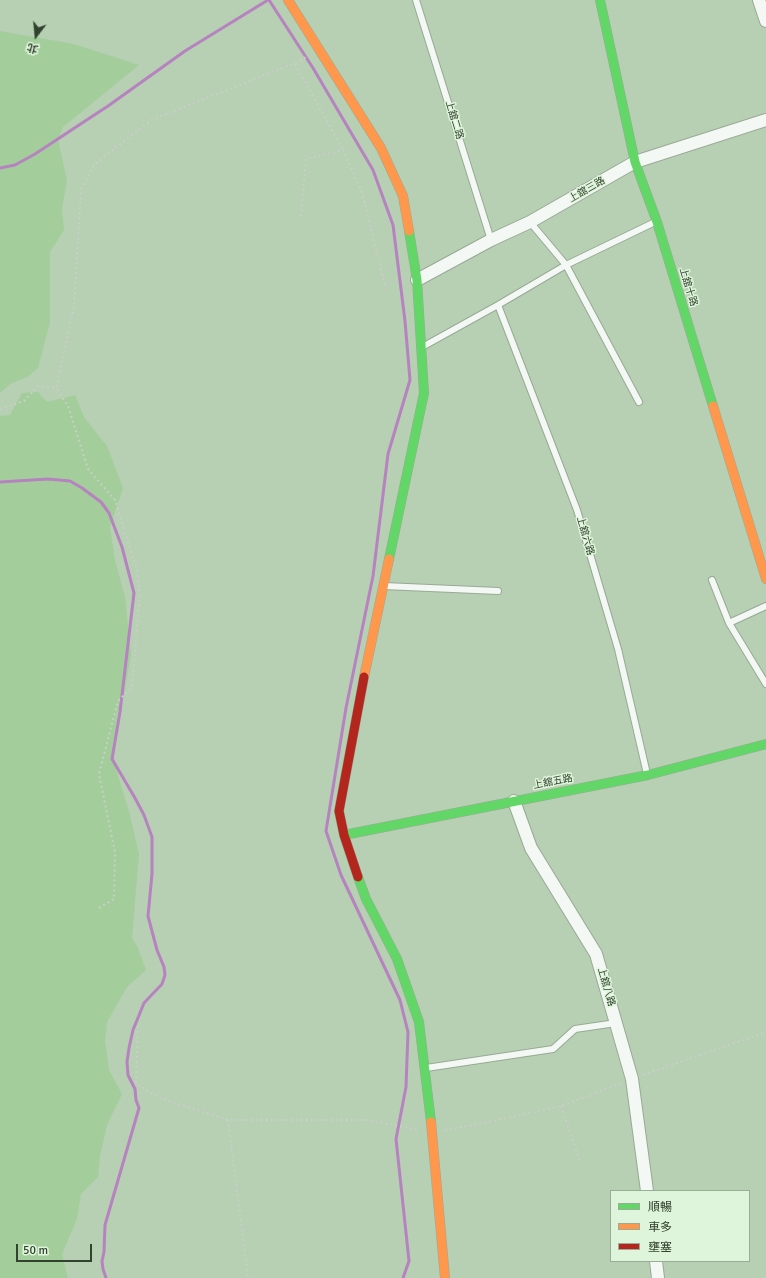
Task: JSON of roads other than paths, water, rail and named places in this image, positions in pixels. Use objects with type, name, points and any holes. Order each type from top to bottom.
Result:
[{"type":"street","points":[[288,0],[381,148],[403,196],[417,280],[424,393],[367,664],[339,811],[344,835],[366,899],[397,959],[419,1022],[432,1132],[445,1278]]},
{"type":"street","name":"上舘十路","points":[[600,0],[636,162],[657,222],[766,579]]},
{"type":"street","points":[[759,0],[766,21]]},
{"type":"street","name":"上舘三路","points":[[417,280],[491,240],[530,222],[636,162],[766,120]]},
{"type":"street","name":"上舘五路","points":[[344,835],[648,775],[766,744]]},
{"type":"street","name":"上舘八路","points":[[514,801],[531,848],[596,954],[632,1079],[646,1190]]},
{"type":"street","points":[[656,1262],[658,1278]]},
{"type":"lane","name":"上舘二路","points":[[416,0],[491,240]]},
{"type":"lane","points":[[530,222],[566,265],[639,402]]},
{"type":"lane","points":[[422,347],[566,265],[657,222]]},
{"type":"lane","name":"上舘六路","points":[[498,305],[578,510],[618,649],[648,775]]},
{"type":"lane","points":[[712,580],[730,623],[766,684]]},
{"type":"lane","points":[[383,586],[498,591]]},
{"type":"lane","points":[[730,623],[766,606]]},
{"type":"lane","points":[[424,1068],[553,1049],[575,1029],[616,1024]]},
{"type":"waterway","points":[[0,168],[15,165],[35,154],[108,106],[185,51],[268,0]]},
{"type":"waterway","points":[[269,0],[313,68],[373,170],[393,225],[405,321],[410,380],[388,454],[373,576],[346,708],[326,831],[341,875],[400,1000],[408,1032],[406,1087],[396,1139],[409,1261],[403,1278]]},
{"type":"waterway","points":[[0,482],[48,479],[70,481],[101,502],[109,513],[122,547],[134,593],[120,712],[112,759],[144,815],[152,837],[152,874],[148,916],[157,950],[164,967],[165,975],[162,984],[144,1003],[133,1030],[129,1048],[127,1062],[128,1075],[135,1089],[136,1100],[139,1108],[105,1225],[104,1252],[102,1261],[106,1278]]}]
